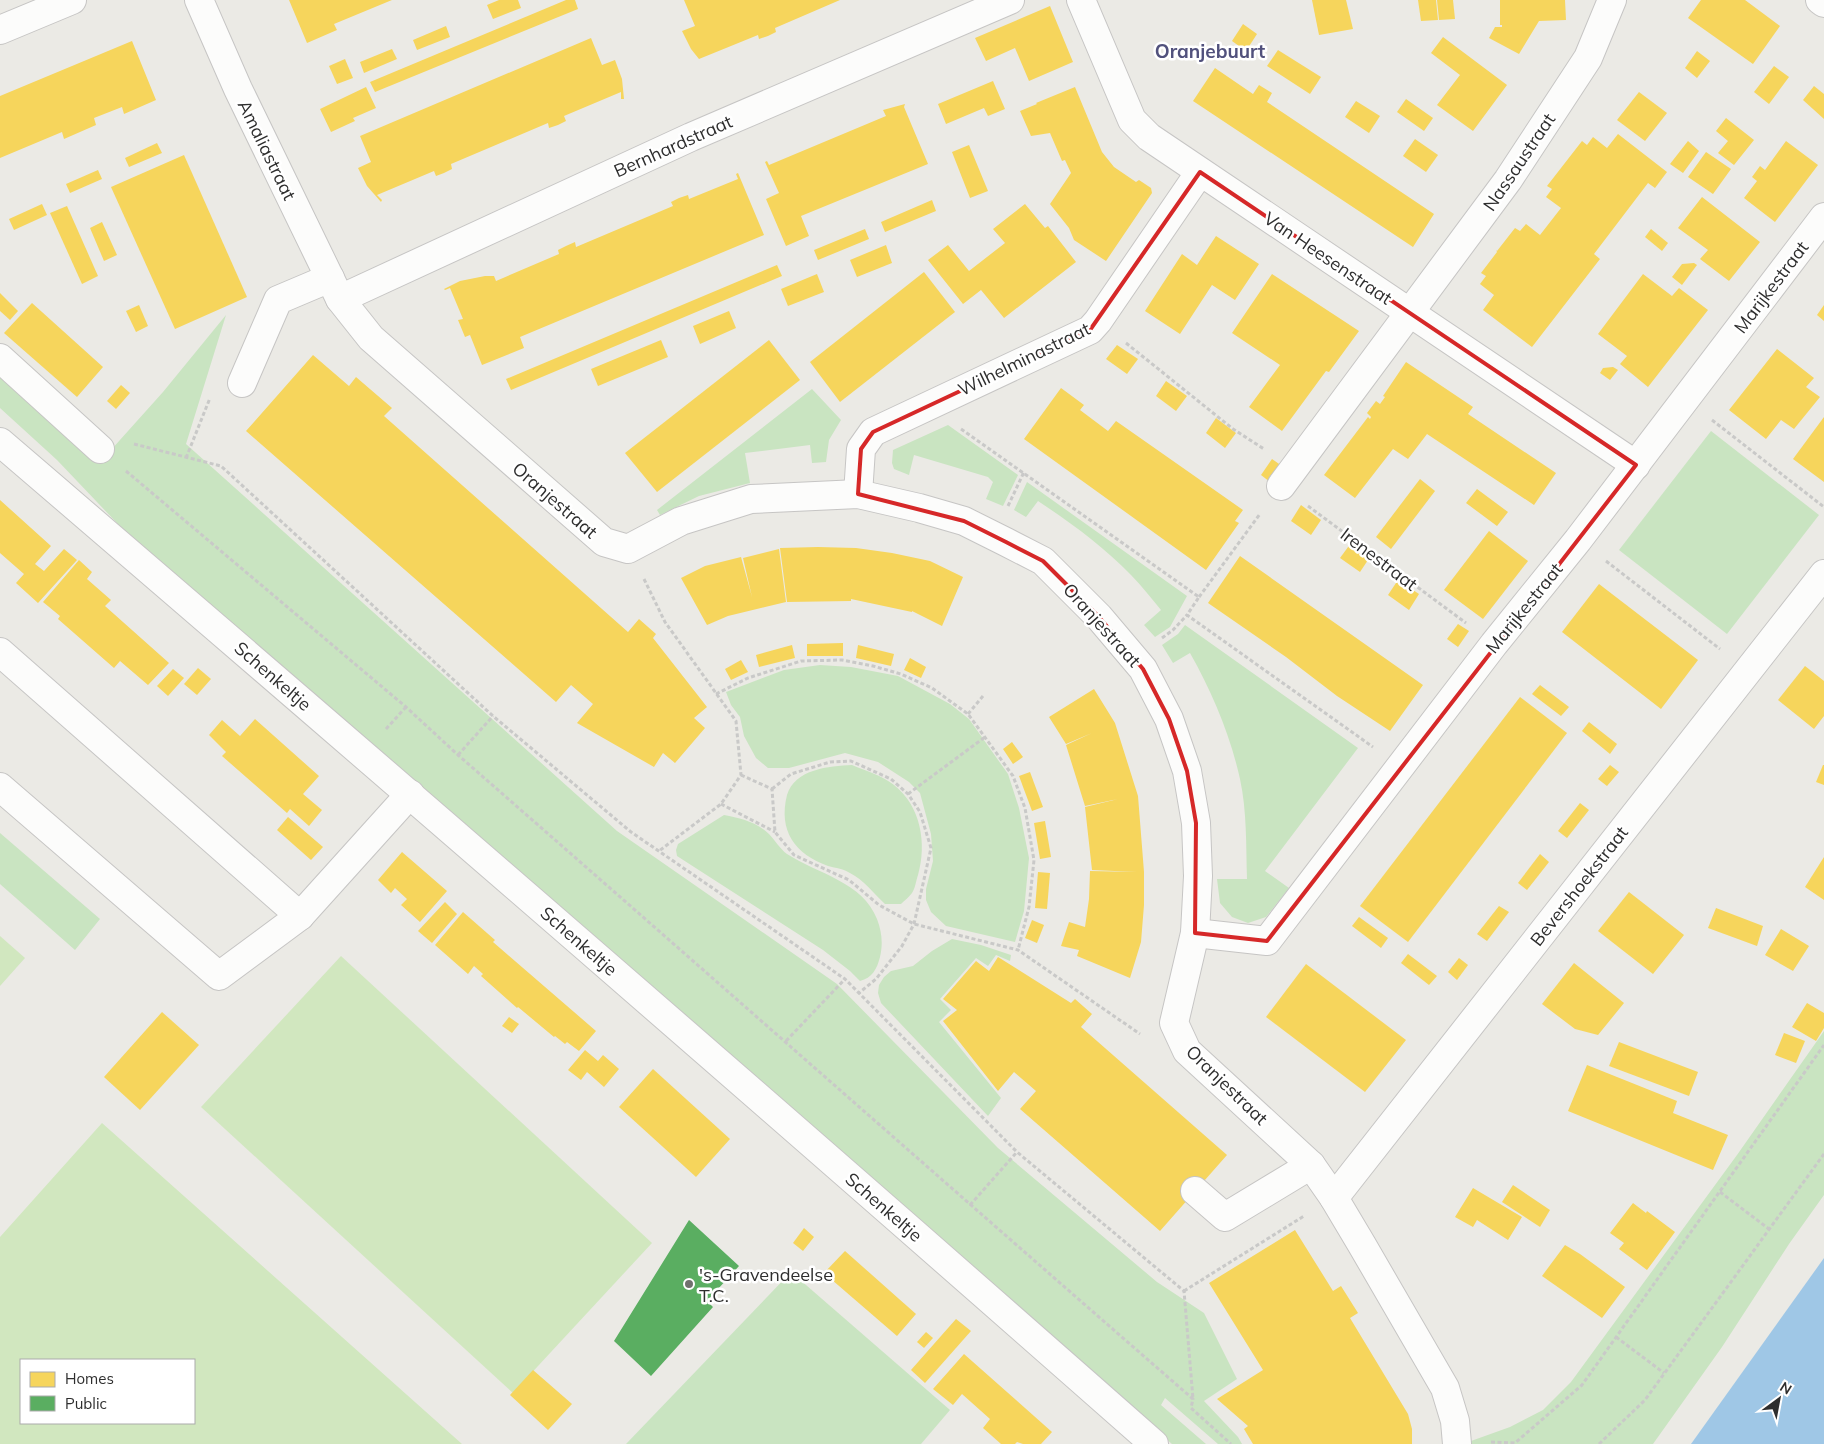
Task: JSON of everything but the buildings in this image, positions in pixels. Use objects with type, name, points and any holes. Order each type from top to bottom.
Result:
[{"type":"street","points":[[0,30],[72,0]]},
{"type":"street","name":"Amaliastraat","points":[[199,0],[238,89],[335,289]]},
{"type":"street","name":"Bernhardstraat","points":[[242,382],[278,300],[335,289],[1010,0]]},
{"type":"street","name":"Van Heesenstraat","points":[[1081,0],[1132,120],[1149,137],[1636,465]]},
{"type":"street","name":"Nassaustraat","points":[[1409,313],[1508,180],[1588,58],[1612,0]]},
{"type":"street","points":[[1820,0],[1824,3]]},
{"type":"street","name":"Wilhelminastraat","points":[[858,494],[860,449],[873,432],[1090,330],[1200,172]]},
{"type":"street","name":"Marijkestraat","points":[[1195,933],[1266,941],[1402,767],[1494,644],[1636,465],[1824,217]]},
{"type":"street","name":"Oranjestraat","points":[[335,289],[371,338],[604,542],[628,549],[681,521],[751,499],[858,494],[964,521],[1043,561],[1099,617],[1143,669],[1168,719],[1187,771],[1196,823],[1198,876],[1195,933],[1174,1023],[1187,1051],[1311,1165],[1334,1198],[1445,1388],[1455,1421],[1457,1442]]},
{"type":"street","points":[[1287,477],[1409,313]]},
{"type":"street","points":[[0,358],[100,449]]},
{"type":"street","name":"Schenkeltje","points":[[0,442],[410,794],[875,1198],[1154,1444]]},
{"type":"street","name":"Bevershoekstraat","points":[[1334,1198],[1824,574]]},
{"type":"street","points":[[0,652],[300,916]]},
{"type":"street","points":[[0,787],[220,976],[300,916],[410,794]]},
{"type":"street","points":[[1195,1191],[1225,1217],[1311,1165]]},
{"type":"path","name":"Irenestraat","points":[[1098,321],[1233,429],[1287,477],[1494,644]]},
{"type":"path","points":[[1686,400],[1824,507]]},
{"type":"path","points":[[928,406],[1199,597]]},
{"type":"path","points":[[100,449],[124,442],[221,466],[493,716],[632,832],[845,979],[1017,1152],[1184,1292],[1192,1399],[1191,1408],[1231,1444]]},
{"type":"path","points":[[100,449],[406,708],[1192,1399]]},
{"type":"path","points":[[1287,477],[1187,615],[1402,767]]},
{"type":"path","points":[[1578,540],[1748,671]]},
{"type":"path","points":[[628,549],[665,622],[736,721],[741,775],[721,804],[659,851]]},
{"type":"path","points":[[716,694],[748,678],[801,661],[842,660],[901,674],[932,688],[968,714],[1013,776],[1025,808],[1034,860],[1029,907],[1018,950]]},
{"type":"path","points":[[968,714],[982,696]]},
{"type":"path","points":[[458,755],[493,716]]},
{"type":"path","points":[[908,794],[985,737]]},
{"type":"path","points":[[772,790],[791,774],[830,762],[851,761],[891,779],[908,794],[920,812],[931,848],[914,924],[902,946],[876,979],[860,993]]},
{"type":"path","points":[[741,775],[772,790]]},
{"type":"path","points":[[772,790],[775,832]]},
{"type":"path","points":[[721,804],[775,832],[794,855],[849,880],[878,905],[914,924],[1018,950],[1140,1034],[1174,1023]]},
{"type":"path","points":[[786,1041],[845,979]]},
{"type":"path","points":[[1457,1442],[1515,1443],[1582,1385],[1824,1045]]},
{"type":"path","points":[[970,1205],[1017,1152]]},
{"type":"path","points":[[1599,1444],[1645,1400],[1824,1154]]},
{"type":"path","points":[[1720,1192],[1769,1229]]},
{"type":"path","points":[[1184,1292],[1334,1198]]},
{"type":"path","points":[[1616,1337],[1664,1373]]},
{"type":"highlighted area","points":[[1200,172],[1636,465],[1267,941],[1195,933],[1196,823],[1187,771],[1169,719],[1143,669],[1099,617],[1043,561],[1006,542],[964,521],[858,494],[861,449],[873,432],[1090,330]]},
{"type":"green space","points":[[226,315],[186,444],[617,831],[837,984],[998,1148],[1157,1282],[1204,1313],[1237,1379],[1204,1401],[1238,1437],[1242,1444],[1218,1444],[1165,1398],[1161,1405],[1206,1444],[1172,1444],[136,543],[57,460],[0,408],[0,374],[102,460],[163,392]]},
{"type":"green space","points":[[812,389],[841,420],[829,440],[826,462],[812,463],[810,445],[745,453],[750,483],[699,496],[660,515],[657,510]]},
{"type":"green space","points":[[948,425],[1018,475],[1003,506],[986,499],[993,482],[988,477],[914,455],[909,475],[894,469],[892,463],[893,450]]},
{"type":"green space","points":[[1711,431],[1819,515],[1727,634],[1619,550]]},
{"type":"green space","points":[[1027,482],[1187,596],[1170,627],[1155,637],[1144,625],[1161,610],[1139,583],[1120,564],[1075,526],[1038,501],[1026,517],[1014,510]]},
{"type":"green space","points":[[1185,625],[1358,748],[1265,871],[1289,888],[1266,917],[1248,923],[1232,917],[1220,903],[1217,879],[1247,879],[1244,803],[1236,762],[1213,698],[1190,653],[1173,663],[1162,645],[1178,634]]},
{"type":"green space","points":[[820,665],[851,667],[898,676],[950,704],[969,719],[1008,774],[1019,808],[1029,858],[1024,911],[1015,942],[946,926],[931,912],[926,900],[926,889],[933,861],[931,834],[920,793],[909,782],[878,762],[845,753],[789,768],[768,768],[756,758],[744,736],[740,717],[731,705],[726,692],[784,670]]},
{"type":"green space","points":[[852,765],[879,776],[894,785],[903,794],[916,815],[921,838],[921,863],[913,891],[901,904],[885,904],[855,876],[845,870],[816,861],[806,855],[798,848],[787,830],[785,808],[787,795],[797,779],[823,768]]},
{"type":"green space","points":[[724,815],[742,819],[759,826],[787,854],[851,887],[861,896],[870,906],[877,919],[882,938],[879,961],[871,975],[860,981],[823,950],[677,856],[678,844]]},
{"type":"green space","points":[[0,833],[100,919],[75,950],[0,884]]},
{"type":"green space","points":[[0,936],[25,958],[0,986]]},
{"type":"green space","points":[[952,939],[981,945],[1011,955],[1010,961],[996,955],[988,966],[976,958],[940,999],[951,1010],[939,1022],[1001,1098],[988,1116],[881,1003],[878,993],[879,985],[891,971],[913,966],[932,951]]},
{"type":"green space","points":[[341,956],[652,1243],[513,1393],[201,1107]]},
{"type":"green space","points":[[1824,1031],[1824,1195],[1789,1244],[1722,1347],[1653,1444],[1470,1444],[1471,1441],[1510,1427],[1543,1410],[1571,1382],[1737,1155]]},
{"type":"green space","points":[[102,1123],[462,1444],[0,1444],[0,1237]]},
{"type":"green space","points":[[791,1272],[950,1410],[921,1444],[626,1444]]},
{"type":"water","points":[[1824,1258],[1824,1444],[1691,1444]]},
{"type":"place","name":"'s-Gravendeelse T.C.","points":[[689,1284]]},
{"type":"district","name":"Oranjebuurt","points":[[1210,51]]}]
